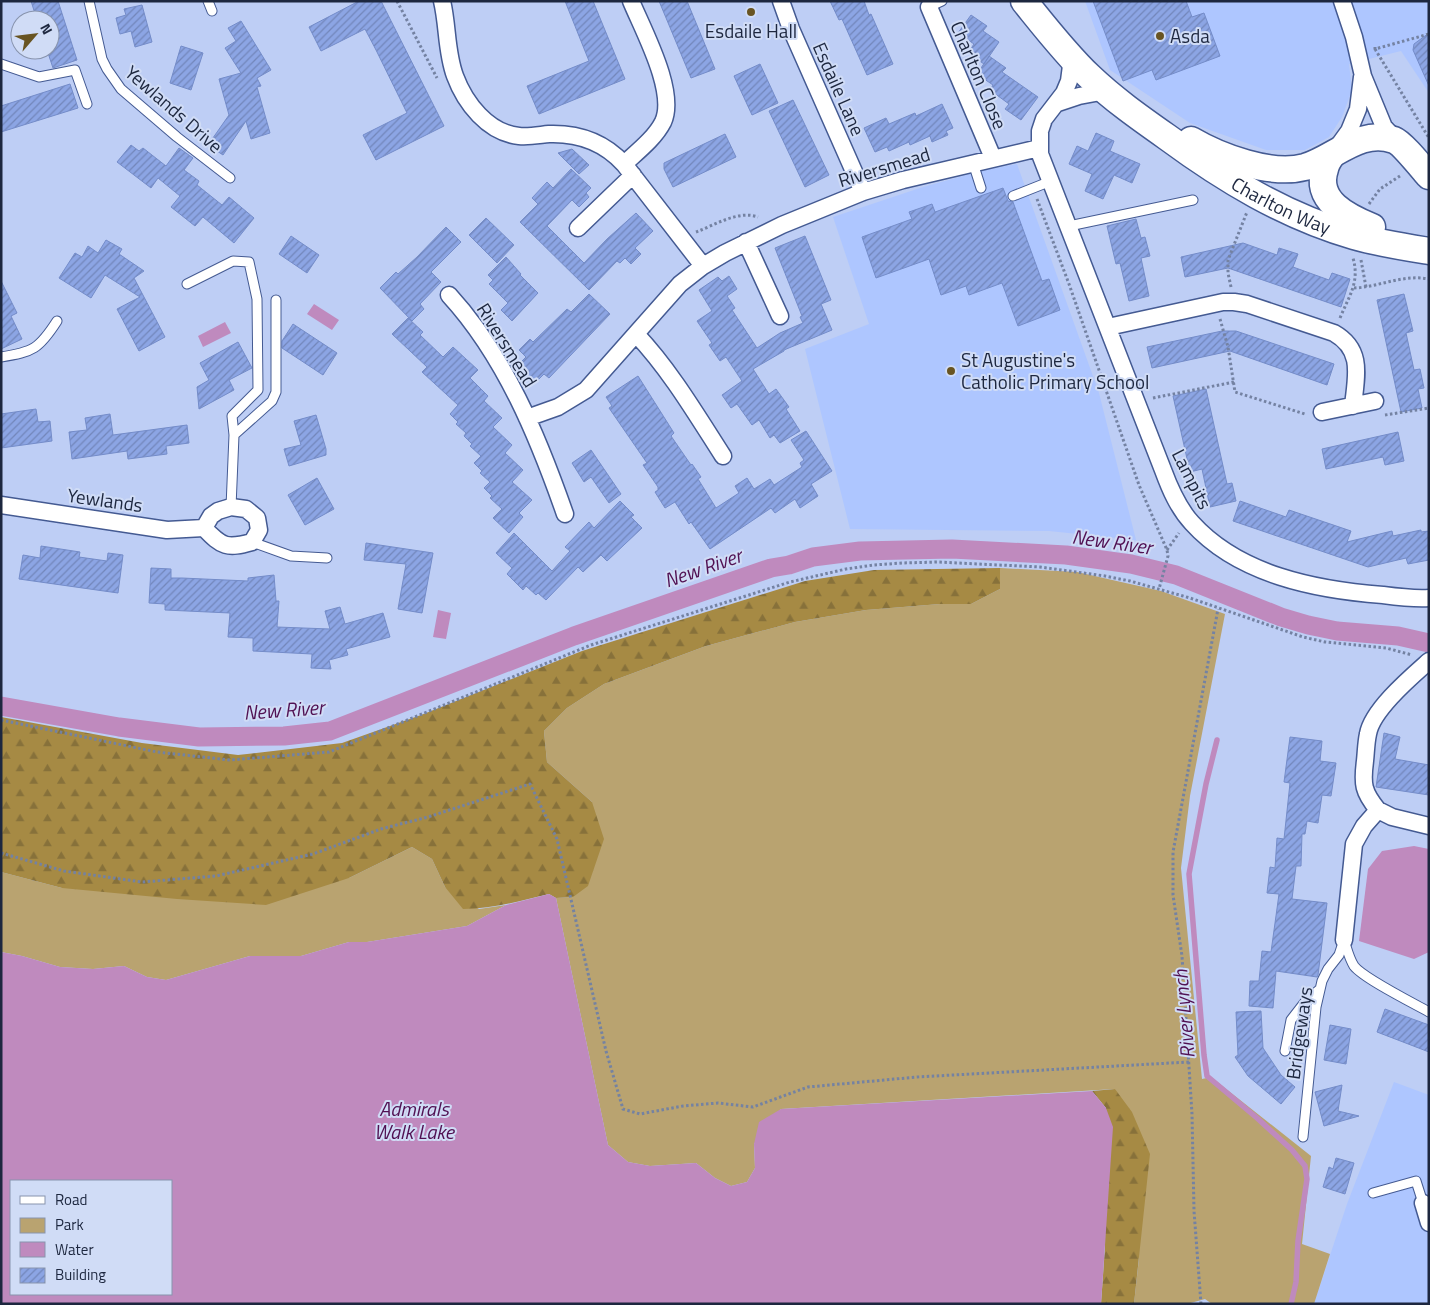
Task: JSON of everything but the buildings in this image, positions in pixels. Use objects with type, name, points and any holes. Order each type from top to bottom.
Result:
[{"type":"main road","name":"Charlton Way","points":[[1024,1],[1072,58],[1106,92],[1150,126],[1219,174],[1246,190],[1301,216],[1354,236],[1429,250]]},
{"type":"main road","name":"Charlton Way","points":[[1150,126],[1183,135],[1201,146],[1221,154],[1268,168],[1290,169],[1305,166],[1332,155],[1345,146],[1369,138],[1382,137],[1397,141]]},
{"type":"main road","points":[[1397,141],[1429,176]]},
{"type":"main road","name":"Charlton Way","points":[[1332,155],[1324,170],[1324,187],[1329,201],[1337,209],[1365,224],[1429,250]]},
{"type":"street","points":[[442,1],[455,76],[461,90],[474,110],[484,120],[509,134],[519,136],[558,134],[588,139],[613,152],[703,266]]},
{"type":"street","points":[[578,228],[628,170],[645,144],[660,127],[666,114],[667,93],[631,1]]},
{"type":"street","name":"Esdaile Lane","points":[[781,1],[791,29],[863,192]]},
{"type":"street","points":[[1342,1],[1354,37],[1362,76],[1384,128],[1397,141]]},
{"type":"street","name":"Charlton Close","points":[[933,3],[993,158]]},
{"type":"street","name":"Lampits","points":[[1072,58],[1069,81],[1058,103],[1044,119],[1040,131],[1039,148],[1136,402],[1170,488],[1182,510],[1192,524],[1225,552],[1250,565],[1296,581],[1326,588],[1360,593],[1429,598]]},
{"type":"street","points":[[1332,155],[1349,131],[1358,109],[1362,76]]},
{"type":"street","points":[[1058,103],[1079,96],[1106,92]]},
{"type":"street","name":"Riversmead","points":[[527,418],[558,407],[586,390],[680,284],[703,266],[746,242],[863,192],[1039,148]]},
{"type":"street","points":[[746,242],[780,316]]},
{"type":"street","name":"Riversmead","points":[[449,296],[461,308],[504,374],[527,418],[548,468],[564,514]]},
{"type":"street","points":[[1108,327],[1216,304],[1234,302],[1334,333],[1344,338],[1356,359],[1353,406]]},
{"type":"street","points":[[636,334],[668,373],[723,456]]},
{"type":"street","points":[[1322,412],[1376,401]]},
{"type":"street","name":"Yewlands","points":[[1,505],[167,530],[204,528]]},
{"type":"street","points":[[232,507],[246,509],[257,518],[259,530],[252,542],[228,546],[216,541],[204,528],[211,516],[218,511],[232,507]]},
{"type":"street","points":[[1429,660],[1390,698],[1371,725],[1368,734],[1362,780],[1368,798],[1378,810],[1392,817],[1429,826]]},
{"type":"street","points":[[1344,940],[1354,844],[1364,826],[1378,810]]},
{"type":"street","points":[[1423,1203],[1429,1223]]},
{"type":"lane","name":"Yewlands Drive","points":[[89,1],[102,59],[121,89],[230,178]]},
{"type":"lane","points":[[208,1],[212,11]]},
{"type":"lane","points":[[1,64],[39,77],[75,70],[86,104]]},
{"type":"lane","points":[[973,163],[980,188]]},
{"type":"lane","points":[[1013,196],[1052,181]]},
{"type":"lane","points":[[1069,226],[1193,200]]},
{"type":"lane","points":[[187,284],[233,261],[249,262],[257,299],[258,390],[232,416],[234,435],[232,507]]},
{"type":"lane","points":[[234,435],[272,401],[276,392],[276,300]]},
{"type":"lane","points":[[1,357],[27,353],[45,339],[57,321]]},
{"type":"lane","points":[[252,542],[291,556],[327,558]]},
{"type":"lane","points":[[1344,940],[1349,957],[1355,968],[1429,1012]]},
{"type":"lane","name":"Bridgeways","points":[[1303,1137],[1316,1007],[1320,989],[1328,969],[1339,955],[1344,940]]},
{"type":"lane","points":[[1286,1051],[1291,1020],[1305,1002],[1320,989]]},
{"type":"lane","points":[[1373,1193],[1416,1181],[1423,1203]]},
{"type":"path","points":[[1375,49],[1429,34]]},
{"type":"path","points":[[1372,42],[1429,138]]},
{"type":"path","points":[[1367,209],[1368,204],[1380,189],[1400,176]]},
{"type":"path","points":[[1032,188],[1133,468],[1165,545],[1168,556],[1159,589]]},
{"type":"path","points":[[1234,302],[1228,273],[1228,260],[1248,210]]},
{"type":"path","points":[[682,238],[739,215],[751,215],[782,225]]},
{"type":"path","points":[[1334,333],[1354,288],[1357,274],[1350,252]]},
{"type":"path","points":[[1361,260],[1366,288]]},
{"type":"path","points":[[1354,288],[1366,288],[1408,278],[1429,279]]},
{"type":"path","points":[[1216,304],[1226,338],[1235,392],[1310,416],[1322,412]]},
{"type":"path","points":[[1136,402],[1234,382]]},
{"type":"path","points":[[1376,401],[1380,412],[1386,415],[1429,408]]},
{"type":"path","points":[[1,720],[157,752],[230,760],[329,752],[591,645],[790,582],[846,569],[874,565],[938,562],[1040,567],[1105,576],[1159,589],[1304,637],[1325,642],[1386,648],[1429,660]]},
{"type":"path","points":[[1201,1304],[1194,1211],[1182,956],[1173,895],[1173,852],[1218,609]]},
{"type":"path","points":[[1,853],[64,871],[142,882],[216,876],[313,854],[382,829],[428,817],[530,784],[557,839],[606,1050],[623,1109],[640,1114],[683,1106],[718,1103],[753,1107],[808,1087],[917,1077],[1188,1062]]},
{"type":"shaded area","points":[[1085,1],[1429,1],[1429,93],[1401,51],[1349,64],[1352,90],[1342,117],[1329,137],[1305,150],[1266,150],[1190,123],[1110,70]]},
{"type":"shaded area","name":"St Augustine's Catholic Primary School","points":[[1017,164],[1099,393],[1136,540],[1049,531],[850,529],[805,349],[869,324],[833,217],[923,187],[985,170]]},
{"type":"shaded area","points":[[1394,1082],[1429,1095],[1429,1304],[1314,1304],[1347,1204]]},
{"type":"green space","points":[[1000,568],[1077,572],[1161,591],[1225,614],[1190,796],[1181,868],[1202,1079],[1211,1077],[1311,1156],[1302,1244],[1330,1254],[1314,1304],[1212,1304],[1205,1299],[1187,1304],[1134,1304],[1139,1258],[1115,1089],[781,1109],[754,1144],[755,1168],[747,1182],[731,1186],[715,1178],[696,1163],[650,1166],[628,1162],[608,1145],[556,898],[573,897],[592,802],[547,762],[544,731],[567,708],[604,684],[706,646],[795,622],[866,610],[940,604],[971,604],[1000,589]]},
{"type":"green space","points":[[1000,568],[1000,589],[971,604],[940,604],[866,610],[795,622],[706,646],[604,684],[567,708],[544,731],[547,762],[592,802],[604,839],[588,886],[573,897],[556,898],[549,894],[496,906],[463,909],[445,887],[432,859],[412,847],[349,878],[266,905],[62,888],[1,872],[1,717],[142,743],[238,755],[342,743],[421,715],[582,651],[805,581],[874,570]]},
{"type":"green space","points":[[412,847],[432,859],[445,887],[479,909],[506,905],[467,926],[367,942],[349,942],[301,956],[250,956],[166,980],[147,977],[124,966],[93,969],[60,967],[1,952],[1,872],[62,888],[349,878]]},
{"type":"green space","points":[[1115,1089],[1132,1112],[1150,1154],[1134,1304],[1101,1304],[1105,1247],[1106,1108],[1092,1091]]},
{"type":"water","points":[[314,304],[339,320],[332,330],[307,314]]},
{"type":"water","points":[[225,322],[231,333],[203,347],[198,336]]},
{"type":"water","points":[[438,610],[451,613],[446,639],[433,637]]},
{"type":"water","points":[[1414,846],[1429,849],[1429,952],[1414,959],[1359,941],[1368,869],[1382,851]]},
{"type":"water","name":"Admirals Walk Lake","points":[[549,894],[556,898],[608,1145],[628,1162],[650,1166],[696,1163],[715,1178],[731,1186],[747,1182],[755,1168],[754,1144],[759,1122],[781,1109],[1092,1091],[1106,1108],[1113,1127],[1101,1304],[1,1304],[1,952],[60,967],[93,969],[124,966],[147,977],[166,980],[250,956],[301,956],[349,942],[367,942],[467,926],[506,905]]},
{"type":"waterway","name":"New River","points":[[1,706],[119,727],[199,737],[284,736],[330,731],[574,636],[771,568],[789,565],[813,557],[860,551],[952,549],[1066,555],[1131,564],[1176,575],[1281,617],[1308,625],[1337,631],[1398,636],[1429,643]]},
{"type":"waterway","name":"River Lynch","points":[[1217,740],[1206,784],[1189,874],[1204,1055],[1207,1076],[1292,1150],[1305,1166],[1307,1179],[1298,1241],[1296,1282],[1291,1304]]},
{"type":"place","name":"Esdaile Hall","points":[[751,12]]},
{"type":"place","name":"Asda","points":[[1160,36]]},
{"type":"place","name":"St Augustine's Catholic Primary School","points":[[951,371]]}]
